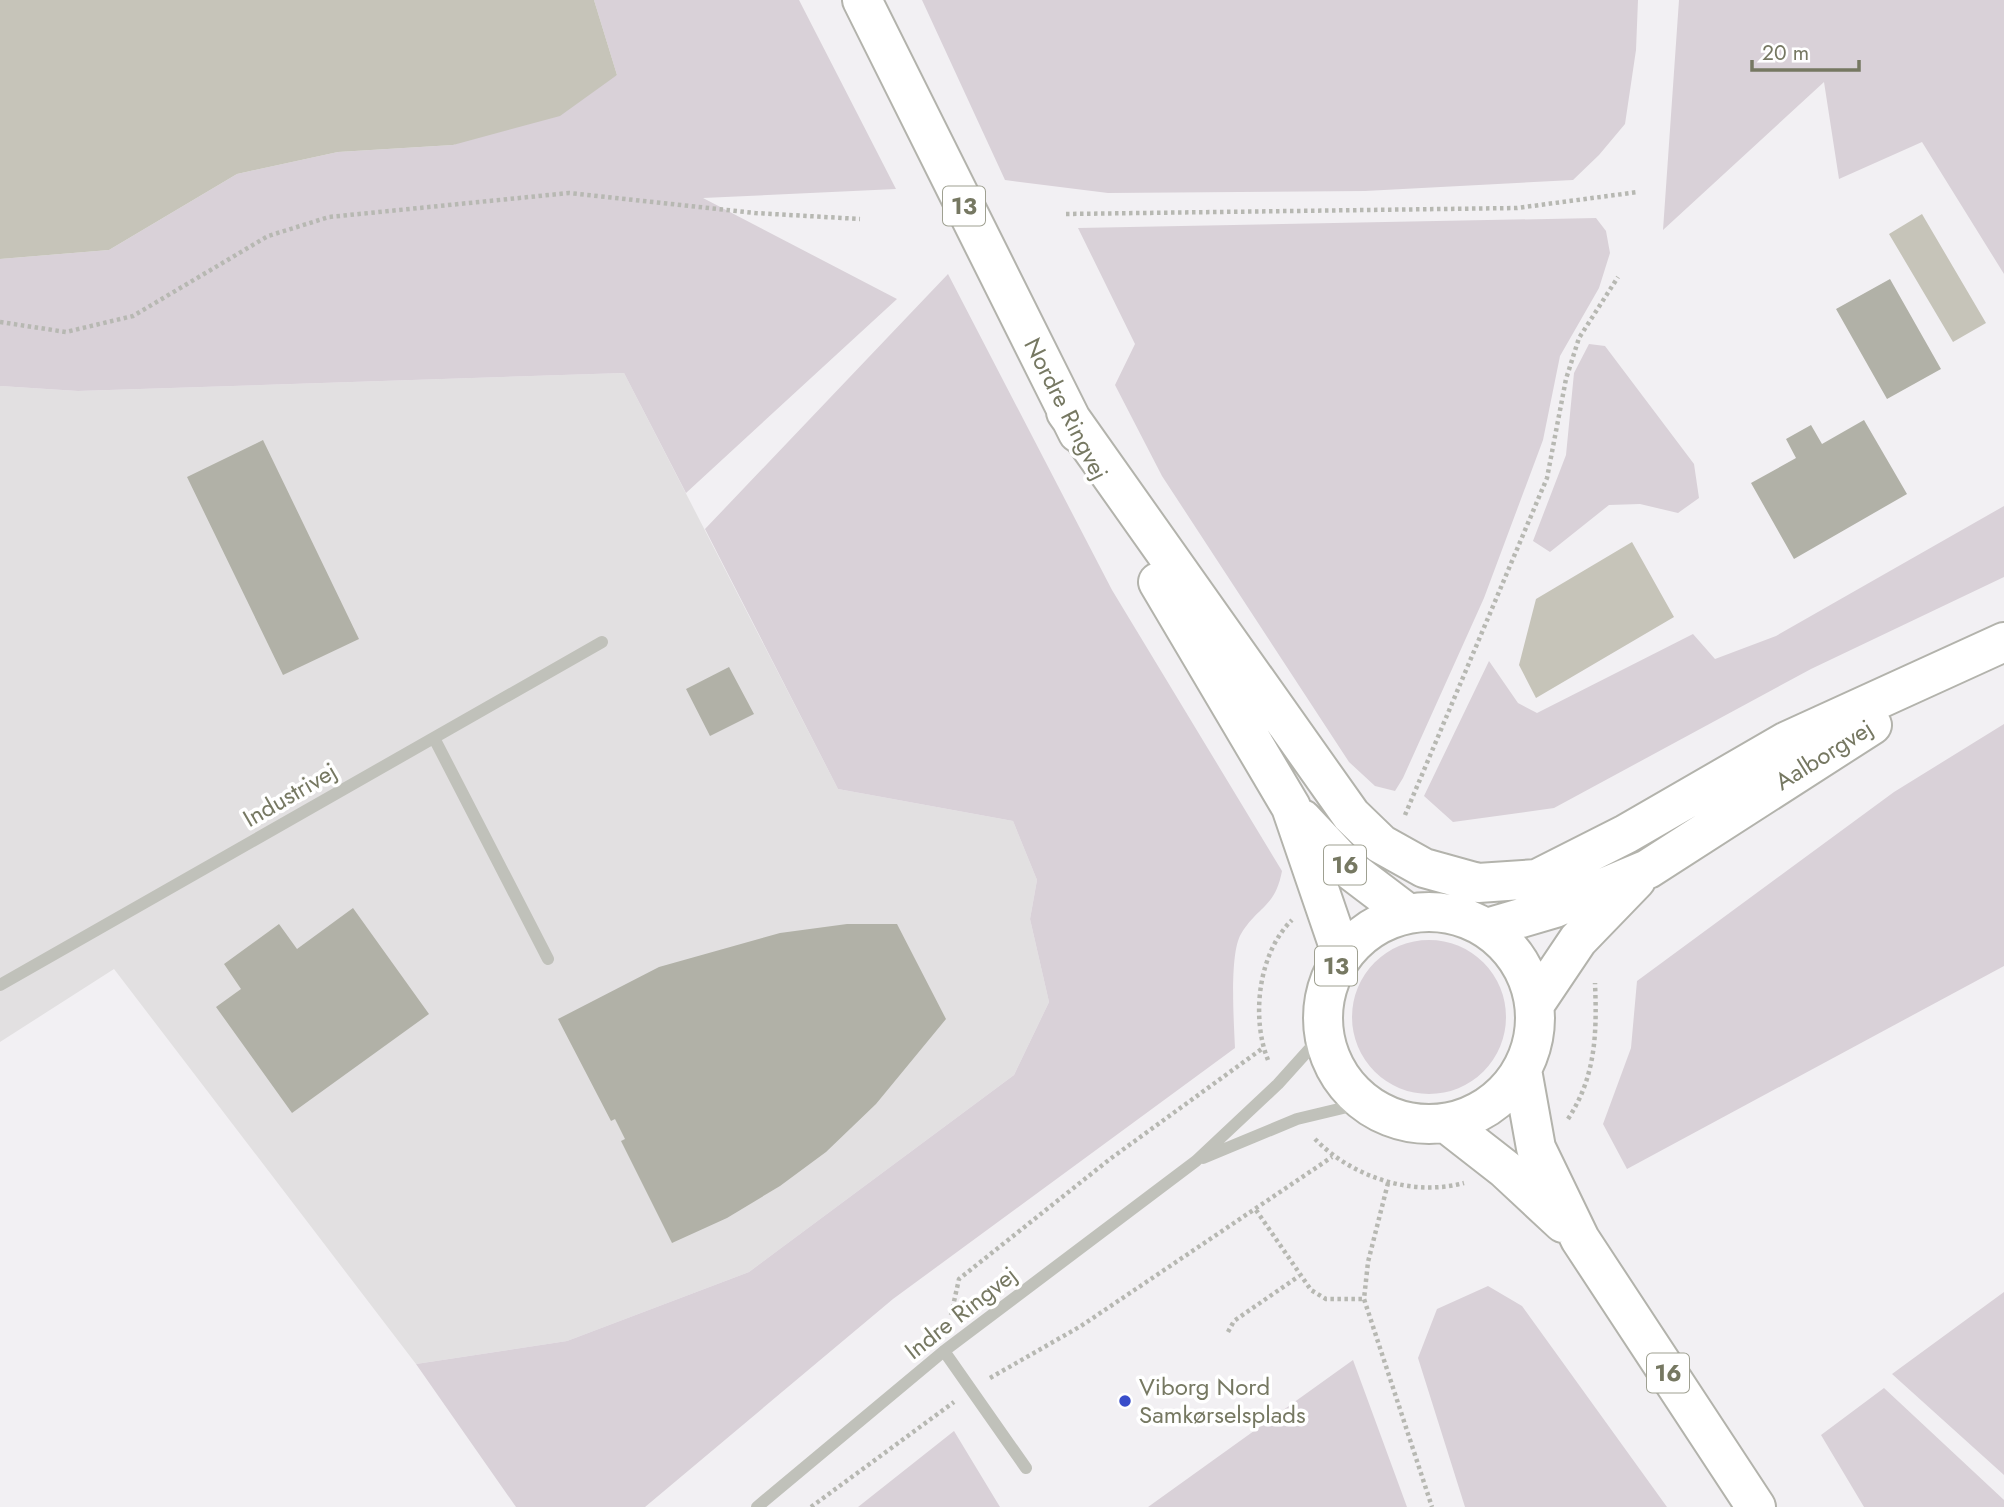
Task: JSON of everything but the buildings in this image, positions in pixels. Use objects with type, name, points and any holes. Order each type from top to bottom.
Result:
[{"type":"main road","name":"Nordre Ringvej","points":[[862,0],[1066,412],[1137,545],[1291,807],[1342,956]]},
{"type":"main road","name":"13","points":[[1066,412],[1351,815],[1391,834],[1424,868],[1478,883],[1537,879],[1626,834],[1787,741],[2004,644]]},
{"type":"main road","name":"Aalborgvej","points":[[1487,928],[1555,908],[1648,869],[1841,743],[2004,644]]},
{"type":"main road","name":"Nordre Ringvej","points":[[1291,807],[1349,869],[1407,913]]},
{"type":"main road","name":"Aalborgvej","points":[[1535,1004],[1578,940],[1648,869]]},
{"type":"main road","name":"13","points":[[1435,912],[1462,916],[1487,928],[1516,957],[1526,975],[1535,1004],[1536,1026],[1531,1049],[1509,1090],[1490,1106],[1469,1117],[1446,1123],[1403,1122],[1364,1103],[1345,1084],[1331,1060],[1323,1034],[1322,1007],[1329,980],[1342,956],[1360,936],[1382,922],[1407,913],[1435,912]]},
{"type":"main road","name":"16","points":[[1522,1070],[1536,1148],[1580,1239],[1756,1507]]},
{"type":"main road","name":"16","points":[[1446,1123],[1505,1169],[1580,1239]]},
{"type":"street","name":"Industrivej","points":[[0,985],[602,642]]},
{"type":"street","points":[[434,738],[548,959]]},
{"type":"street","name":"Indre Ringvej","points":[[757,1507],[944,1351],[1196,1161],[1278,1084],[1323,1034]]},
{"type":"street","name":"Indre Ringvej","points":[[1196,1161],[1297,1119],[1364,1103]]},
{"type":"street","points":[[944,1351],[1026,1468]]},
{"type":"path","points":[[1066,214],[1517,208],[1638,192]]},
{"type":"path","points":[[0,322],[66,331],[133,316],[268,236],[329,217],[569,193],[755,213],[860,219]]},
{"type":"path","points":[[1391,834],[1547,478],[1566,379],[1580,338],[1618,276]]},
{"type":"path","points":[[1278,1084],[1263,1048],[1259,992],[1268,960],[1287,925],[1321,892]]},
{"type":"path","points":[[944,1351],[959,1279],[1110,1159],[1263,1048]]},
{"type":"path","points":[[1297,1119],[1332,1157],[1388,1183],[1368,1262],[1364,1299],[1432,1507]]},
{"type":"path","points":[[811,1507],[972,1390],[1081,1325],[1332,1157]]},
{"type":"path","points":[[1255,1210],[1311,1290],[1326,1298],[1364,1299]]},
{"type":"path","points":[[1228,1332],[1234,1321],[1299,1276]]},
{"type":"shaded area","points":[[0,0],[594,0],[617,75],[560,116],[453,145],[338,152],[237,174],[109,250],[0,259]]},
{"type":"shaded area","points":[[594,0],[799,0],[896,189],[703,198],[897,299],[686,493],[624,373],[78,391],[0,386],[0,259],[109,250],[237,174],[338,152],[453,145],[617,75]]},
{"type":"shaded area","points":[[922,0],[1638,0],[1636,50],[1625,124],[1573,180],[1365,191],[1108,193],[1005,180]]},
{"type":"shaded area","points":[[1679,0],[2004,0],[2004,274],[1922,142],[1839,179],[1824,82],[1663,230]]},
{"type":"shaded area","points":[[1922,214],[1986,323],[1953,342],[1889,234]]},
{"type":"shaded area","points":[[1596,218],[1606,231],[1610,253],[1599,288],[1560,356],[1543,440],[1484,598],[1403,778],[1395,791],[1375,786],[1349,762],[1162,476],[1115,385],[1135,344],[1078,228]]},
{"type":"shaded area","points":[[948,274],[1112,590],[1282,871],[1275,893],[1247,925],[1237,944],[1233,989],[1235,1048],[893,1299],[645,1507],[516,1507],[416,1364],[567,1341],[749,1272],[1014,1075],[1049,1002],[1030,919],[1037,880],[1013,821],[838,789],[705,529]]},
{"type":"shaded area","points":[[1589,344],[1605,346],[1694,464],[1699,498],[1678,513],[1640,504],[1609,505],[1550,552],[1533,541],[1566,455],[1574,373]]},
{"type":"shaded area","points":[[624,373],[838,789],[1013,821],[1037,880],[1030,919],[1049,1002],[1014,1075],[749,1272],[567,1341],[416,1364],[114,969],[0,1042],[0,386],[78,391]]},
{"type":"shaded area","points":[[2004,506],[2004,577],[1811,669],[1554,808],[1453,822],[1424,796],[1489,661],[1518,703],[1537,713],[1693,634],[1715,659],[1776,636]]},
{"type":"shaded area","points":[[1632,542],[1674,617],[1536,698],[1519,665],[1536,599]]},
{"type":"shaded area","points":[[2004,724],[2004,966],[1627,1169],[1603,1124],[1631,1048],[1637,981],[1894,792]]},
{"type":"shaded area","points":[[1429,940],[1458,946],[1483,963],[1500,988],[1506,1017],[1500,1046],[1483,1071],[1458,1088],[1429,1094],[1400,1088],[1375,1071],[1358,1046],[1352,1017],[1358,988],[1375,963],[1400,946]]},
{"type":"shaded area","points":[[1488,1286],[1522,1306],[1667,1507],[1465,1507],[1418,1358],[1437,1309]]},
{"type":"shaded area","points":[[2004,1292],[2004,1475],[1892,1374]]},
{"type":"shaded area","points":[[1353,1360],[1407,1507],[1148,1507]]},
{"type":"shaded area","points":[[1884,1388],[2004,1500],[2004,1507],[1864,1507],[1821,1435]]},
{"type":"shaded area","points":[[954,1431],[1000,1507],[858,1507]]},
{"type":"place","name":"Viborg Nord Samkørselsplads","points":[[1125,1401]]}]
